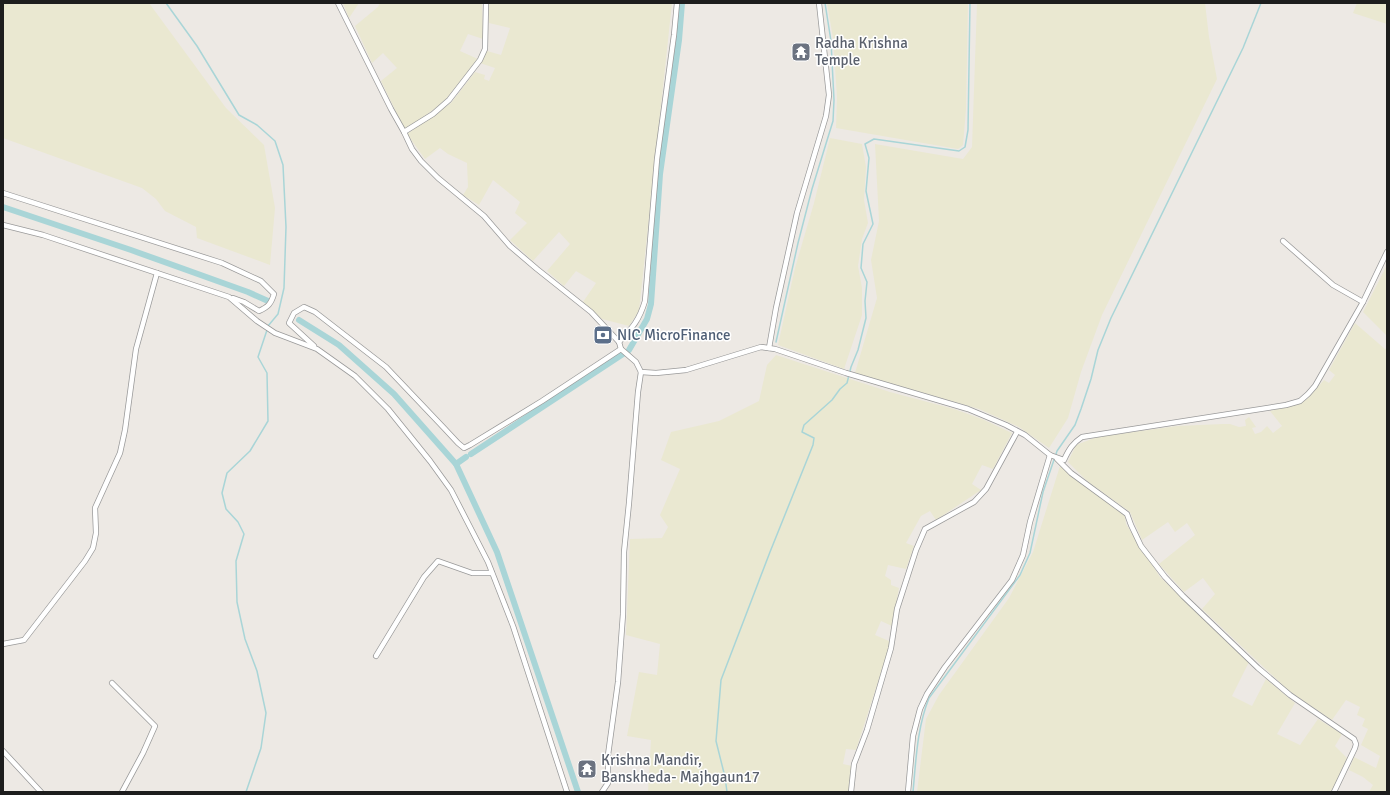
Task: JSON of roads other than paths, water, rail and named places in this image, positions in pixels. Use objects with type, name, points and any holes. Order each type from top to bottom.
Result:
[{"type":"street","points":[[338,3],[412,149],[438,178],[484,216],[510,246],[591,312],[619,342],[621,349],[636,362],[641,372],[624,552],[624,614],[618,682],[608,755],[608,783],[602,792]]},
{"type":"street","points":[[404,132],[433,114],[449,100],[480,60],[485,49],[486,3]]},
{"type":"street","points":[[619,342],[641,316],[645,301],[656,159],[674,35],[677,3]]},
{"type":"street","points":[[769,348],[776,308],[797,213],[826,116],[829,95],[819,3]]},
{"type":"street","points":[[3,193],[222,264],[261,281],[274,294],[268,307],[259,311],[244,302],[43,235],[3,225]]},
{"type":"street","points":[[1283,241],[1333,285],[1363,302]]},
{"type":"street","points":[[641,372],[656,373],[686,370],[709,364],[744,351],[761,347],[775,348],[846,374],[968,409],[1006,425],[1025,436],[1050,455],[1064,460],[1074,442],[1082,436],[1244,412],[1286,405],[1300,401],[1315,386],[1363,302],[1387,252]]},
{"type":"street","points":[[3,644],[24,640],[85,561],[93,548],[96,533],[95,508],[120,453],[133,380],[136,349],[157,273]]},
{"type":"street","points":[[229,297],[257,321],[275,333],[317,349]]},
{"type":"street","points":[[567,792],[513,626],[488,562],[451,490],[430,461],[388,409],[354,376],[317,349],[289,323],[294,313],[304,307],[321,317],[386,367],[458,444],[464,448],[470,446],[542,401],[621,349]]},
{"type":"street","points":[[851,792],[854,764],[867,730],[890,648],[897,609],[916,550],[925,529],[974,502],[986,489],[1017,432]]},
{"type":"street","points":[[908,792],[913,736],[920,709],[927,694],[945,668],[1012,580],[1023,555],[1030,522],[1050,455]]},
{"type":"street","points":[[1057,458],[1072,473],[1127,514],[1141,546],[1165,577],[1258,668],[1290,695],[1354,739],[1356,744],[1355,748],[1334,792]]},
{"type":"street","points":[[376,656],[424,577],[438,561],[472,573],[492,572]]},
{"type":"street","points":[[112,683],[155,726],[122,792]]},
{"type":"street","points":[[3,751],[42,792]]},
{"type":"waterway","points":[[166,3],[197,46],[239,115],[257,125],[275,141],[283,165],[286,227],[284,288],[278,314],[268,326]]},
{"type":"waterway","points":[[629,350],[647,319],[651,304],[660,174],[679,40],[682,3]]},
{"type":"waterway","points":[[776,342],[798,243],[812,189],[833,121],[834,100],[831,41],[825,3]]},
{"type":"waterway","points":[[727,792],[725,777],[716,741],[721,680],[813,445],[814,438],[802,432],[804,425],[832,400],[840,389],[847,383],[851,367],[858,350],[866,318],[865,301],[867,282],[861,268],[863,244],[873,224],[866,191],[869,158],[865,144],[874,139],[959,151],[965,147],[968,130],[970,3]]},
{"type":"waterway","points":[[913,792],[919,732],[929,698],[1020,575],[1030,553],[1043,492],[1057,451],[1075,425],[1091,379],[1098,350],[1111,318],[1243,48],[1261,3]]},
{"type":"waterway","points":[[3,207],[131,250],[248,292],[268,301]]},
{"type":"waterway","points":[[299,320],[339,345],[394,394],[456,464],[497,552],[578,792]]},
{"type":"waterway","points":[[246,792],[261,748],[266,713],[257,671],[245,639],[237,602],[236,561],[244,534],[238,522],[226,509],[222,493],[227,473],[250,451],[268,421],[267,373],[258,357],[267,330]]},
{"type":"waterway","points":[[471,454],[623,354]]},
{"type":"waterway","points":[[456,464],[466,457]]},
{"type":"place","name":"Radha Krishna Temple","points":[[801,52]]},
{"type":"place","name":"NIC MicroFinance","points":[[603,335]]},
{"type":"place","name":"Krishna Mandir, Banskheda- Majhgaun17","points":[[587,769]]}]
